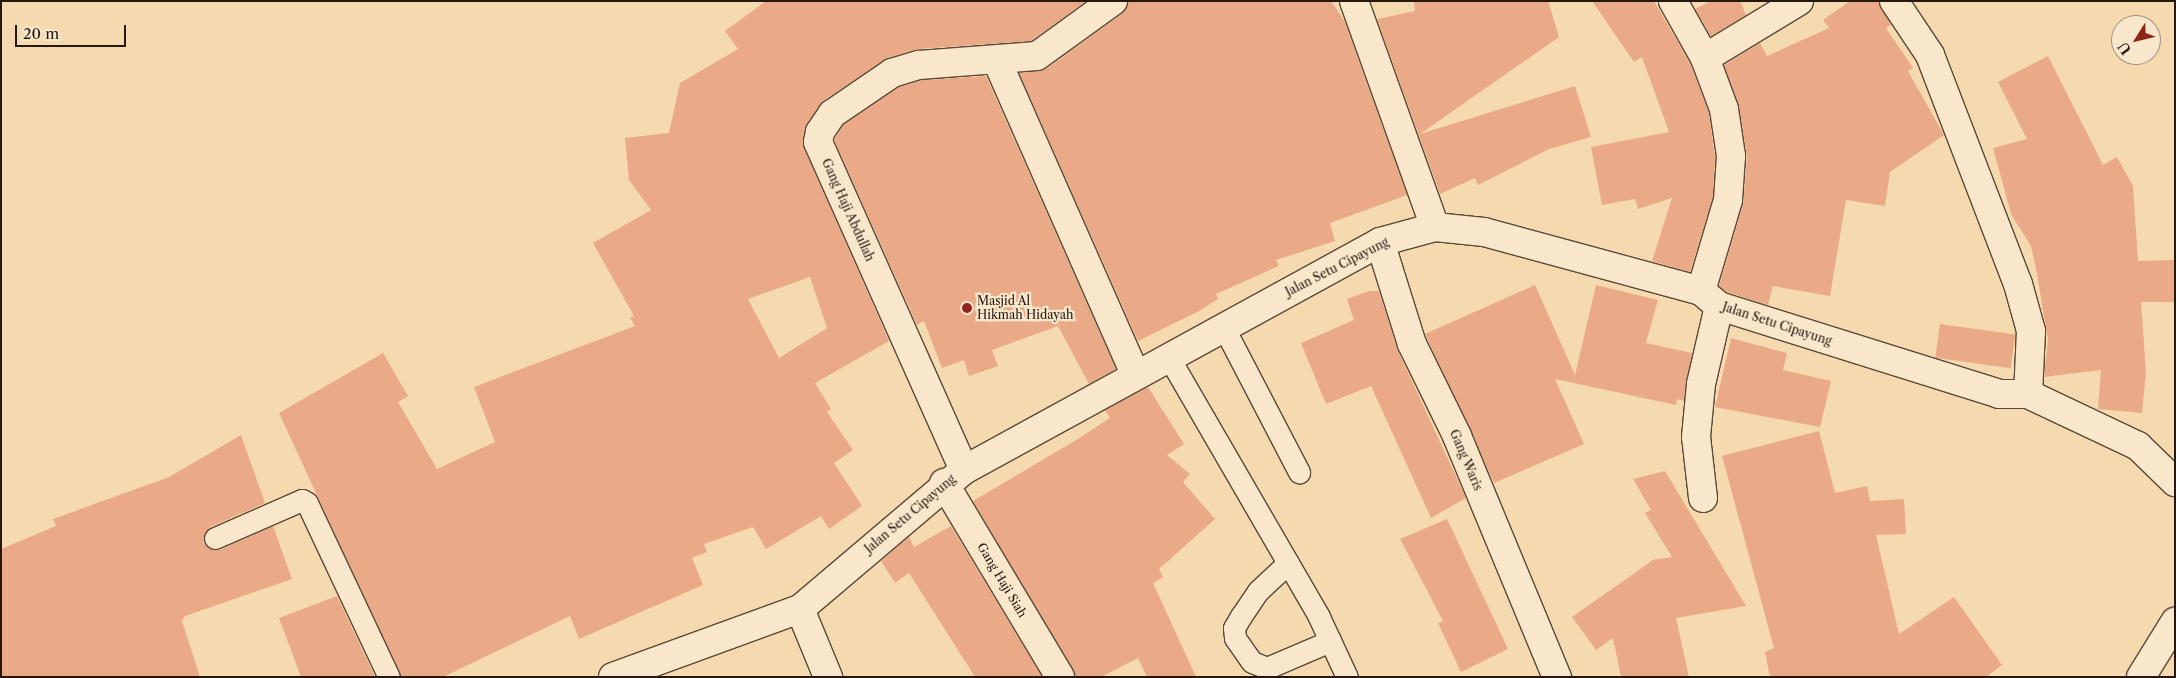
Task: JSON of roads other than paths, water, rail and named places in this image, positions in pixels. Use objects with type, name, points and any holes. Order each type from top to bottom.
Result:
[{"type":"street","points":[[1113,1],[1045,52],[997,61],[1135,374]]},
{"type":"street","points":[[1354,1],[1435,227]]},
{"type":"street","points":[[1673,1],[1706,58],[1724,109],[1731,156],[1728,200],[1710,298],[1696,436],[1703,498]]},
{"type":"street","points":[[1706,58],[1799,1]]},
{"type":"street","points":[[1894,1],[1930,55],[2018,284],[2031,331],[2028,394]]},
{"type":"street","name":"Gang Haji Abdullah","points":[[954,477],[818,142],[820,132],[832,114],[892,73],[919,65],[997,61]]},
{"type":"street","name":"Jalan Setu Cipayung","points":[[613,677],[800,609],[954,477],[1135,374],[1380,242],[1435,227],[1484,232],[1710,298],[1999,394],[2028,394],[2138,446],[2172,472]]},
{"type":"street","name":"Gang Waris","points":[[1380,242],[1412,344],[1457,436],[1557,677]]},
{"type":"street","name":"Gang Haji Siah","points":[[954,477],[1060,677]]},
{"type":"street","points":[[800,609],[828,677]]},
{"type":"street","points":[[2141,677],[2175,622]]},
{"type":"lane","points":[[1223,326],[1299,472]]},
{"type":"lane","points":[[1168,356],[1288,563],[1347,677]]},
{"type":"lane","points":[[215,538],[302,500],[307,503],[390,677]]},
{"type":"lane","points":[[1288,563],[1241,616],[1234,628],[1235,638],[1252,662],[1267,668],[1330,641]]},
{"type":"place","name":"Masjid Al Hikmah Hidayah","points":[[967,308]]}]
